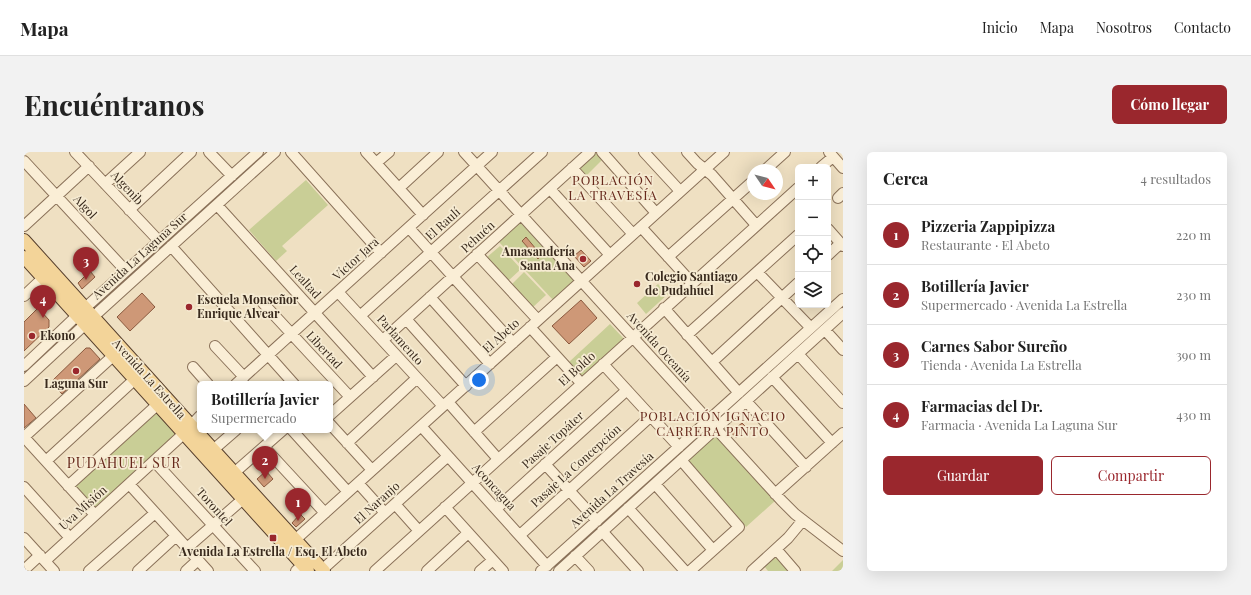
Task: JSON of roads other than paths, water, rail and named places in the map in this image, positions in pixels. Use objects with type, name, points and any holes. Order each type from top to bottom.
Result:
[{"type":"main road","name":"Avenida La Estrella","points":[[24,240],[85,316],[187,429],[243,499],[304,566],[323,570]]},
{"type":"main road","name":"Avenida La Estrella","points":[[24,257],[43,278],[85,316],[113,356],[157,405],[213,450],[295,540],[304,566]]},
{"type":"street","name":"Algenib","points":[[75,152],[159,241]]},
{"type":"street","points":[[105,184],[140,152]]},
{"type":"street","points":[[129,210],[191,152]]},
{"type":"street","points":[[209,152],[232,176]]},
{"type":"street","name":"Avenida La Laguna Sur","points":[[24,381],[126,271],[258,152]]},
{"type":"street","name":"Avenida La Laguna Sur","points":[[24,366],[171,246],[275,152]]},
{"type":"street","points":[[291,152],[381,253]]},
{"type":"street","points":[[366,152],[423,215]]},
{"type":"street","points":[[376,163],[389,152]]},
{"type":"street","points":[[399,188],[438,152]]},
{"type":"street","name":"Avenida Oceanía","points":[[464,152],[775,494],[803,520],[843,551]]},
{"type":"street","name":"Víctor Jara","points":[[240,381],[492,152]]},
{"type":"street","name":"El Raulí","points":[[360,316],[542,152]]},
{"type":"street","name":"Pehuén","points":[[383,340],[590,152]]},
{"type":"street","points":[[602,152],[656,213]]},
{"type":"street","points":[[644,152],[680,191]]},
{"type":"street","points":[[687,152],[697,163],[712,175],[756,225]]},
{"type":"street","name":"El Abeto","points":[[295,540],[724,152]]},
{"type":"street","points":[[772,164],[786,152]]},
{"type":"street","points":[[823,164],[831,154],[843,168]]},
{"type":"street","name":"Algol","points":[[24,161],[126,271]]},
{"type":"street","points":[[24,226],[89,166]]},
{"type":"street","points":[[572,168],[633,234]]},
{"type":"street","points":[[668,257],[747,186]]},
{"type":"street","points":[[550,189],[610,255]]},
{"type":"street","name":"El Boldo","points":[[375,571],[756,225],[795,194]]},
{"type":"street","name":"Lealtad","points":[[217,205],[373,377]]},
{"type":"street","points":[[641,227],[692,283]]},
{"type":"street","points":[[409,228],[513,342]]},
{"type":"street","points":[[831,232],[842,245],[831,253]]},
{"type":"street","points":[[687,335],[797,236]]},
{"type":"street","points":[[171,246],[268,355],[288,381]]},
{"type":"street","points":[[477,254],[534,324],[557,357],[581,383]]},
{"type":"street","points":[[758,272],[811,328]]},
{"type":"street","points":[[24,296],[43,278]]},
{"type":"street","points":[[712,362],[795,285]]},
{"type":"street","name":"Parlamento","points":[[338,292],[417,378],[474,432],[498,459]]},
{"type":"street","points":[[430,297],[490,364]]},
{"type":"street","name":"Avenida La Travesía","points":[[544,568],[843,299]]},
{"type":"street","name":"Libertad","points":[[263,303],[350,397]]},
{"type":"street","points":[[664,308],[739,393]]},
{"type":"street","name":"Avenida La Travesía","points":[[559,571],[843,313]]},
{"type":"street","points":[[406,319],[466,386]]},
{"type":"street","points":[[825,330],[843,350]]},
{"type":"street","points":[[215,346],[240,381]]},
{"type":"street","points":[[798,354],[843,403]]},
{"type":"street","points":[[94,515],[24,437],[113,356]]},
{"type":"street","points":[[333,412],[396,356]]},
{"type":"street","points":[[474,432],[557,357]]},
{"type":"street","points":[[603,364],[679,447]]},
{"type":"street","points":[[193,367],[205,381]]},
{"type":"street","points":[[772,377],[832,443]]},
{"type":"street","points":[[347,443],[417,378]]},
{"type":"street","points":[[46,461],[134,380]]},
{"type":"street","name":"Pasaje Topáter","points":[[496,509],[627,390]]},
{"type":"street","points":[[746,401],[806,467]]},
{"type":"street","points":[[68,486],[157,405]]},
{"type":"street","name":"Pasaje La Concepción","points":[[520,535],[651,416]]},
{"type":"street","points":[[187,429],[197,419]]},
{"type":"street","name":"Aconcagua","points":[[421,426],[520,535],[544,568]]},
{"type":"street","points":[[333,427],[372,470]]},
{"type":"street","name":"Uva Misión","points":[[24,570],[70,538],[187,429]]},
{"type":"street","points":[[213,450],[233,433]]},
{"type":"street","points":[[234,473],[280,433]]},
{"type":"street","points":[[295,433],[348,492]]},
{"type":"street","points":[[775,494],[843,433]]},
{"type":"street","points":[[264,447],[325,513]]},
{"type":"street","name":"El Naranjo","points":[[323,570],[448,456]]},
{"type":"street","points":[[680,460],[739,527],[690,571]]},
{"type":"street","name":"Torontel","points":[[154,461],[255,571]]},
{"type":"street","points":[[545,464],[597,521]]},
{"type":"street","points":[[358,483],[385,513]]},
{"type":"street","points":[[129,484],[208,571]]},
{"type":"street","points":[[655,484],[713,550]]},
{"type":"street","points":[[24,487],[70,538]]},
{"type":"street","points":[[187,548],[243,499]]},
{"type":"street","points":[[395,504],[419,531]]},
{"type":"street","points":[[445,507],[502,571]]},
{"type":"street","points":[[628,508],[685,571]]},
{"type":"street","points":[[90,571],[155,513]]},
{"type":"street","points":[[758,569],[803,520]]},
{"type":"street","points":[[602,532],[638,571]]},
{"type":"street","points":[[427,571],[468,533]]},
{"type":"street","points":[[138,571],[176,536]]},
{"type":"street","points":[[24,538],[54,571]]},
{"type":"street","points":[[776,549],[795,571]]},
{"type":"street","points":[[576,556],[589,571]]},
{"type":"street","points":[[186,571],[198,560]]},
{"type":"street","points":[[480,571],[493,560]]},
{"type":"place","name":"Amasandería Santa Ana","points":[[583,259]]},
{"type":"place","name":"Carnes Sabor Sureño","points":[[86,280]]},
{"type":"place","name":"Colegio Santiago de Pudahuel","points":[[637,284]]},
{"type":"place","name":"Escuela Monseñor Enrique Alvear","points":[[189,307]]},
{"type":"place","name":"Farmacias del Dr.","points":[[43,318]]},
{"type":"place","name":"Ekono","points":[[32,336]]},
{"type":"place","name":"Laguna Sur","points":[[76,371]]},
{"type":"place","name":"Botillería Javier","points":[[265,479]]},
{"type":"place","name":"Pizzeria Zappipizza","points":[[298,521]]},
{"type":"place","name":"Avenida La Estrella / Esq. El Abeto","points":[[273,538]]},
{"type":"district","name":"POBLACIÓN LA TRAVESÍA","points":[[613,188]]},
{"type":"district","name":"POBLACIÓN IGNACIO CARRERA PINTO","points":[[713,424]]},
{"type":"district","name":"PUDAHUEL SUR","points":[[124,463]]}]
